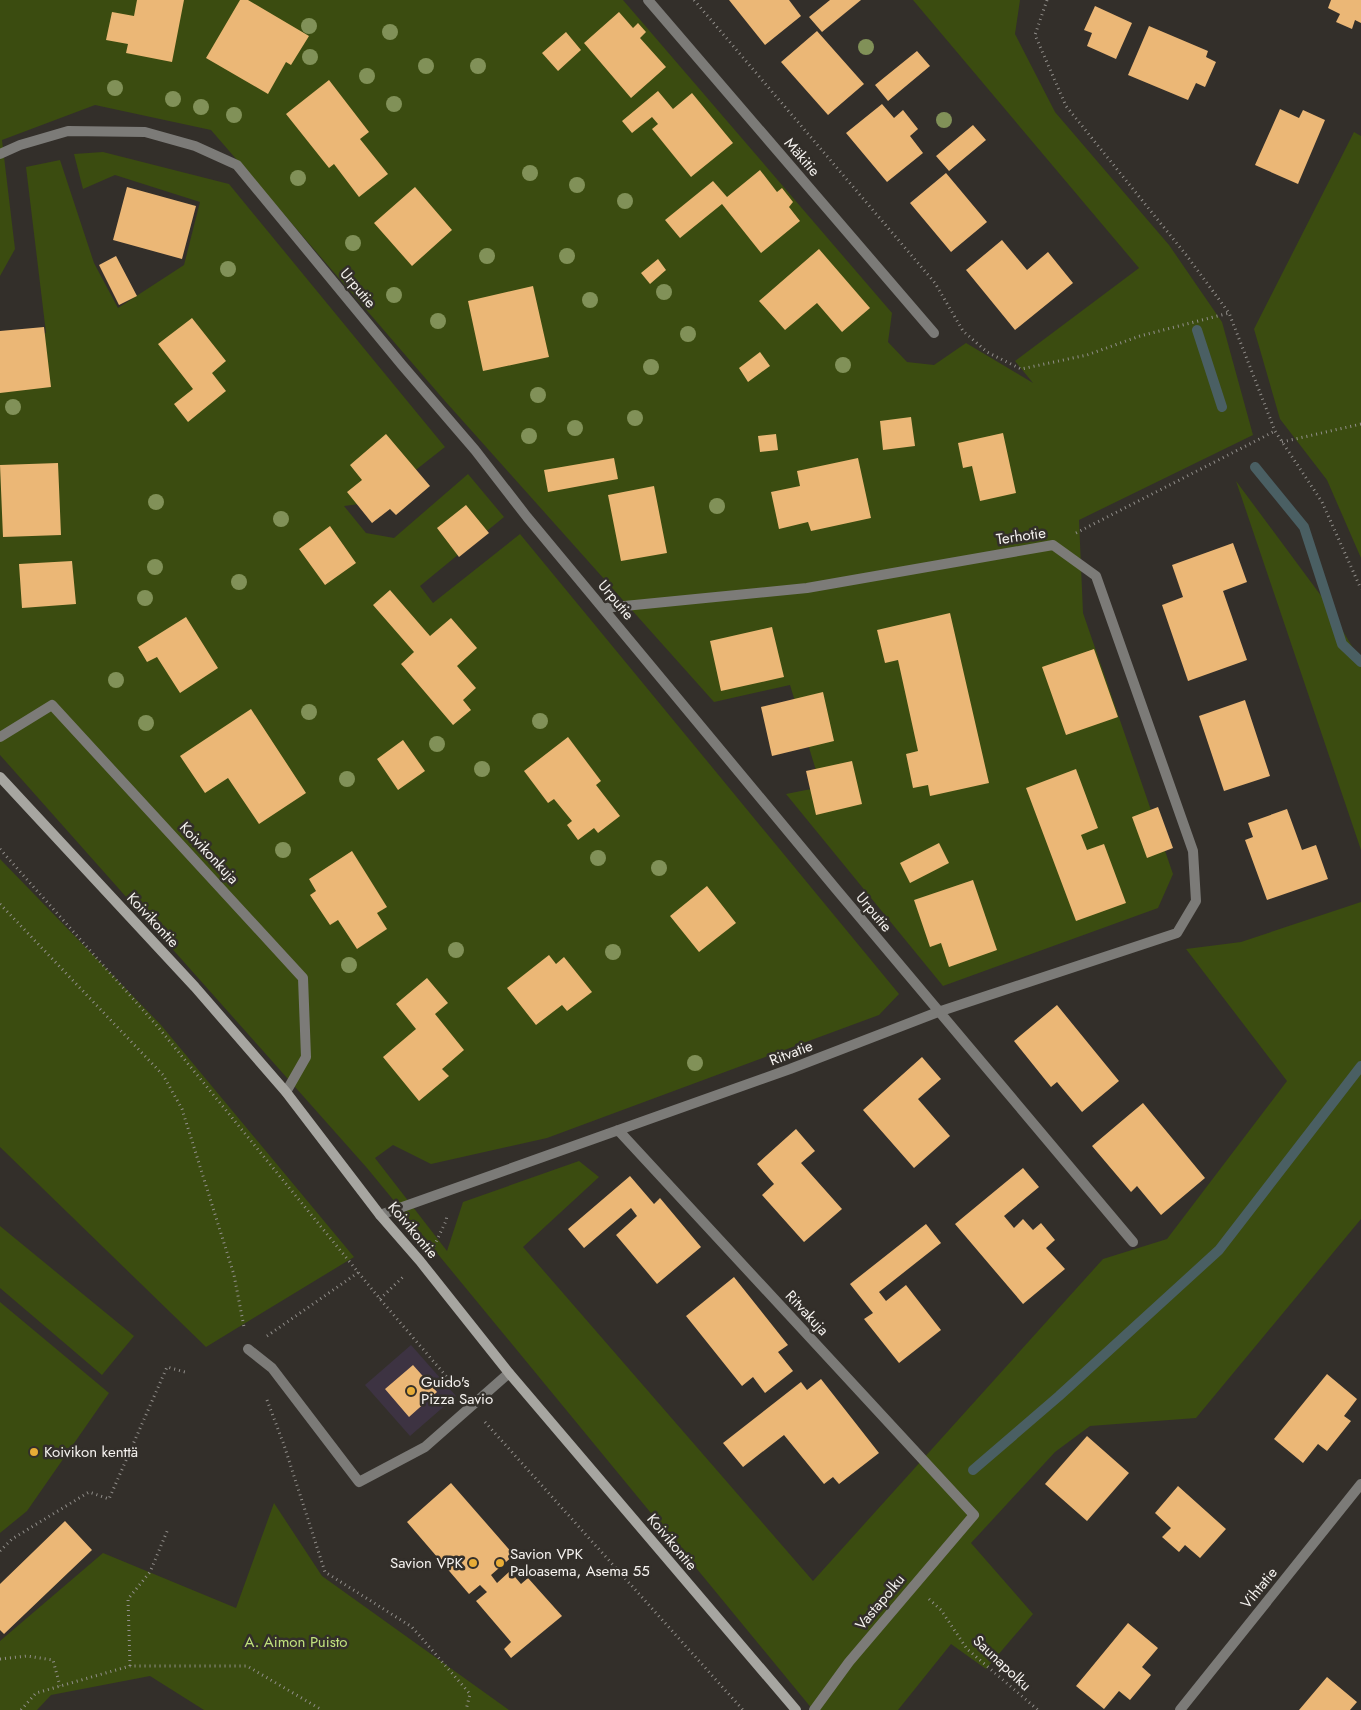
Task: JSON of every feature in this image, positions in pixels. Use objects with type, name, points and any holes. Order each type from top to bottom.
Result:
[{"type":"main road","name":"Koivikontie","points":[[0,777],[195,987],[286,1092],[380,1215],[420,1261],[509,1373],[796,1710]]},
{"type":"street","name":"Mäkitie","points":[[648,0],[934,333]]},
{"type":"street","name":"Urputie","points":[[0,154],[20,145],[68,131],[145,132],[195,146],[237,165],[402,365],[475,450],[528,517],[938,1012],[1133,1242]]},
{"type":"street","name":"Terhotie","points":[[604,608],[807,588],[1053,545],[1096,576],[1193,851],[1196,901]]},
{"type":"street","name":"Koivikonkuja","points":[[0,737],[52,705],[303,978],[306,1057],[286,1092]]},
{"type":"street","name":"Ritvatie","points":[[380,1215],[790,1070],[938,1012],[1177,933],[1196,901]]},
{"type":"street","name":"Ritvakuja","points":[[618,1130],[974,1516]]},
{"type":"street","points":[[248,1349],[272,1368],[359,1482],[425,1447],[509,1373]]},
{"type":"street","name":"Vihtatie","points":[[1180,1710],[1361,1484]]},
{"type":"street","name":"Vastapolku","points":[[814,1710],[849,1662],[974,1516]]},
{"type":"path","points":[[694,0],[935,282],[963,331],[987,352],[1021,369],[1086,355],[1140,336],[1229,314]]},
{"type":"path","points":[[1047,0],[1035,35],[1066,106],[1187,256],[1229,314],[1275,431],[1322,502],[1361,589]]},
{"type":"path","points":[[1282,442],[1361,424]]},
{"type":"path","points":[[1053,545],[1275,431]]},
{"type":"path","points":[[0,848],[158,1027],[471,1406],[743,1710]]},
{"type":"path","points":[[0,904],[163,1075],[182,1109],[234,1274],[248,1349],[359,1272]]},
{"type":"path","points":[[0,1551],[12,1539],[89,1492],[109,1498],[166,1367],[184,1372]]},
{"type":"path","points":[[264,1392],[284,1445],[325,1572],[412,1627],[470,1694],[466,1710]]},
{"type":"path","points":[[130,1666],[128,1599],[150,1572],[168,1529]]},
{"type":"path","name":"Saunapolku","points":[[914,1585],[941,1610],[967,1649],[1038,1710]]},
{"type":"path","points":[[0,1659],[27,1656],[53,1660],[60,1686]]},
{"type":"path","points":[[21,1710],[36,1693],[130,1666],[247,1666],[322,1710]]},
{"type":"shaded area","points":[[411,1345],[456,1396],[410,1436],[365,1385]]},
{"type":"green space","points":[[0,0],[623,0],[892,313],[888,342],[907,362],[934,365],[966,343],[1033,383],[1015,361],[1139,268],[913,0],[1020,0],[1015,34],[1055,112],[1169,245],[1222,322],[1253,435],[1079,520],[1083,613],[1173,874],[1158,908],[943,986],[786,794],[821,787],[790,685],[714,702],[445,401],[211,130],[95,105],[2,140],[15,249],[0,276]]},
{"type":"green space","points":[[1354,132],[1361,136],[1361,558],[1327,480],[1280,419],[1254,329]]},
{"type":"green space","points":[[103,152],[229,184],[445,447],[375,502],[344,506],[366,533],[394,538],[468,474],[504,517],[420,586],[433,603],[520,534],[899,994],[879,1015],[547,1138],[431,1164],[393,1145],[375,1158],[447,1251],[463,1202],[579,1161],[599,1177],[523,1247],[813,1581],[1103,1259],[1167,1239],[1287,1081],[1186,949],[1241,942],[1361,902],[1361,1219],[1196,1418],[1090,1426],[1055,1452],[971,1543],[1033,1614],[986,1669],[951,1644],[898,1710],[813,1710],[367,1168],[0,755],[0,347],[46,333],[26,167],[60,160],[94,263],[118,308],[184,265],[200,202],[115,175],[83,189],[74,154]]},
{"type":"green space","points":[[1236,481],[1322,597],[1361,661],[1361,850]]},
{"type":"green space","points":[[0,859],[161,1025],[354,1257],[206,1347],[0,1147]]},
{"type":"green space","points":[[0,1226],[134,1336],[102,1375],[0,1288]]},
{"type":"green space","name":"Koivikon kenttä","points":[[0,1302],[109,1393],[27,1511],[0,1533]]},
{"type":"green space","name":"A. Aimon Puisto","points":[[274,1503],[322,1576],[509,1710],[204,1710],[150,1676],[51,1695],[37,1710],[0,1710],[0,1641],[103,1553],[236,1608]]},
{"type":"building","points":[[137,0],[184,0],[172,62],[126,53],[128,44],[106,40],[112,12],[134,16]]},
{"type":"building","points":[[240,0],[248,0],[309,36],[291,65],[286,62],[268,94],[206,58]]},
{"type":"building","points":[[729,0],[789,0],[801,16],[765,45]]},
{"type":"building","points":[[830,0],[861,0],[822,32],[809,17]]},
{"type":"building","points":[[1331,0],[1361,0],[1361,23],[1355,20],[1352,29],[1336,22],[1340,14],[1328,8]]},
{"type":"building","points":[[1095,6],[1132,23],[1116,59],[1087,46],[1092,33],[1084,30]]},
{"type":"building","points":[[619,12],[633,28],[638,23],[646,32],[640,38],[666,67],[631,98],[584,43]]},
{"type":"building","points":[[1149,26],[1208,51],[1206,57],[1216,62],[1205,87],[1196,83],[1188,100],[1128,75]]},
{"type":"building","points":[[817,31],[864,84],[828,115],[781,62]]},
{"type":"building","points":[[566,32],[581,50],[558,71],[542,53]]},
{"type":"building","points":[[917,51],[930,66],[888,101],[875,85]]},
{"type":"building","points":[[329,80],[369,132],[360,139],[388,174],[359,197],[334,164],[329,168],[286,114]]},
{"type":"building","points":[[658,91],[673,109],[692,93],[733,143],[691,177],[652,129],[658,124],[652,117],[632,133],[622,121]]},
{"type":"building","points":[[882,104],[894,118],[903,110],[918,129],[910,136],[923,153],[887,182],[846,133]]},
{"type":"building","points":[[1280,109],[1299,118],[1303,110],[1325,120],[1298,184],[1255,165]]},
{"type":"building","points":[[973,125],[986,140],[949,171],[936,156]]},
{"type":"building","points":[[760,170],[777,192],[782,188],[793,202],[789,207],[800,221],[761,253],[722,204],[680,238],[665,220],[713,181],[727,197]]},
{"type":"building","points":[[946,173],[987,222],[951,252],[910,203]]},
{"type":"building","points":[[127,187],[196,206],[182,259],[113,240]]},
{"type":"building","points":[[415,187],[452,230],[412,266],[374,223]]},
{"type":"building","points":[[1002,240],[1027,270],[1048,252],[1073,283],[1015,330],[966,270]]},
{"type":"building","points":[[819,249],[870,308],[842,332],[817,303],[785,330],[759,301]]},
{"type":"building","points":[[116,256],[137,296],[119,305],[99,265]]},
{"type":"building","points":[[658,259],[666,270],[650,284],[641,273]]},
{"type":"building","points":[[533,286],[549,357],[483,371],[468,301]]},
{"type":"building","points":[[192,318],[226,361],[212,373],[226,391],[188,422],[174,404],[193,389],[158,344]]},
{"type":"building","points":[[44,327],[51,387],[0,393],[0,331]]},
{"type":"building","points":[[760,352],[770,366],[748,382],[739,368]]},
{"type":"building","points":[[911,417],[915,446],[883,450],[880,421]]},
{"type":"building","points":[[1003,433],[1016,493],[980,501],[972,466],[963,468],[958,443]]},
{"type":"building","points":[[386,434],[430,486],[396,515],[390,509],[372,523],[347,492],[362,480],[350,465]]},
{"type":"building","points":[[776,434],[778,450],[760,452],[758,436]]},
{"type":"building","points":[[614,458],[618,479],[548,492],[544,470]]},
{"type":"building","points":[[858,458],[871,518],[811,531],[808,522],[779,529],[771,492],[800,486],[797,471]]},
{"type":"building","points":[[58,463],[61,535],[3,537],[0,465]]},
{"type":"building","points":[[654,486],[667,553],[621,561],[608,495]]},
{"type":"building","points":[[466,505],[489,533],[459,557],[437,528]]},
{"type":"building","points":[[330,526],[356,563],[325,585],[299,549]]},
{"type":"building","points":[[1233,543],[1247,582],[1223,591],[1247,660],[1188,681],[1162,605],[1183,597],[1172,565]]},
{"type":"building","points":[[72,561],[76,604],[22,608],[19,564]]},
{"type":"building","points":[[390,590],[430,636],[451,618],[477,648],[457,666],[476,688],[463,700],[471,710],[453,725],[401,664],[414,652],[373,605]]},
{"type":"building","points":[[950,613],[989,783],[930,796],[928,785],[913,788],[906,754],[918,751],[898,660],[885,663],[877,630]]},
{"type":"building","points":[[186,617],[218,668],[180,693],[157,657],[147,662],[138,647]]},
{"type":"building","points":[[772,627],[784,677],[721,691],[710,641]]},
{"type":"building","points":[[1094,649],[1118,717],[1066,735],[1042,667]]},
{"type":"building","points":[[823,692],[834,741],[772,756],[761,707]]},
{"type":"building","points":[[1245,700],[1270,776],[1224,791],[1199,716]]},
{"type":"building","points":[[251,709],[306,793],[259,824],[228,778],[205,793],[180,756]]},
{"type":"building","points":[[568,737],[601,781],[596,785],[620,816],[598,833],[594,828],[578,840],[567,825],[572,821],[554,799],[548,803],[524,771]]},
{"type":"building","points":[[403,740],[425,771],[398,790],[377,759]]},
{"type":"building","points":[[852,761],[862,804],[816,815],[806,771]]},
{"type":"building","points":[[1076,769],[1098,828],[1081,835],[1087,850],[1104,844],[1126,903],[1076,921],[1026,788]]},
{"type":"building","points":[[1158,807],[1173,848],[1147,858],[1132,817]]},
{"type":"building","points":[[1287,809],[1302,850],[1316,845],[1328,879],[1267,900],[1245,840],[1253,837],[1248,823]]},
{"type":"building","points":[[939,843],[949,863],[910,883],[900,863]]},
{"type":"building","points":[[352,851],[387,907],[377,913],[387,929],[357,949],[338,920],[330,925],[310,895],[316,891],[309,879]]},
{"type":"building","points":[[973,880],[997,950],[949,967],[941,943],[930,947],[914,900]]},
{"type":"building","points":[[707,886],[736,923],[699,952],[670,916]]},
{"type":"building","points":[[549,955],[556,964],[564,957],[592,992],[567,1011],[562,1005],[536,1025],[507,988]]},
{"type":"building","points":[[427,978],[448,1003],[435,1014],[464,1050],[442,1069],[449,1076],[419,1101],[383,1057],[416,1029],[396,1004]]},
{"type":"building","points":[[1057,1005],[1119,1081],[1082,1112],[1057,1082],[1051,1087],[1014,1041]]},
{"type":"building","points":[[922,1057],[941,1079],[918,1099],[950,1136],[914,1168],[863,1110]]},
{"type":"building","points":[[1143,1103],[1205,1178],[1161,1215],[1137,1186],[1131,1192],[1092,1146]]},
{"type":"building","points":[[796,1129],[815,1151],[801,1163],[842,1209],[804,1242],[762,1195],[774,1184],[757,1164]]},
{"type":"building","points":[[1023,1168],[1039,1187],[1004,1216],[1014,1228],[1023,1219],[1033,1230],[1041,1223],[1055,1240],[1046,1248],[1065,1269],[1023,1304],[955,1224]]},
{"type":"building","points":[[630,1176],[654,1204],[660,1198],[701,1247],[657,1284],[616,1235],[637,1216],[631,1208],[584,1248],[568,1229]]},
{"type":"building","points":[[926,1224],[941,1243],[879,1292],[886,1301],[906,1285],[941,1330],[899,1363],[864,1319],[873,1313],[850,1284]]},
{"type":"building","points":[[734,1277],[788,1345],[778,1352],[793,1371],[765,1393],[753,1377],[742,1386],[686,1316]]},
{"type":"building","name":"Guido's Pizza Savio","points":[[413,1365],[437,1392],[409,1417],[385,1389]]},
{"type":"building","points":[[1327,1374],[1357,1399],[1344,1416],[1351,1421],[1327,1451],[1318,1444],[1303,1463],[1274,1439]]},
{"type":"building","points":[[821,1379],[879,1453],[839,1484],[833,1477],[824,1484],[784,1435],[743,1467],[723,1443],[801,1382],[807,1390]]},
{"type":"building","points":[[1087,1436],[1129,1473],[1087,1521],[1045,1484]]},
{"type":"building","name":"Savion VPK","points":[[451,1483],[514,1555],[491,1575],[497,1583],[510,1571],[521,1584],[528,1578],[562,1616],[511,1658],[504,1649],[511,1642],[476,1601],[487,1592],[480,1585],[469,1594],[407,1522]]},
{"type":"building","points":[[1178,1486],[1226,1529],[1200,1558],[1185,1545],[1179,1552],[1162,1537],[1171,1528],[1155,1513]]},
{"type":"building","points":[[65,1521],[92,1550],[4,1634],[0,1630],[0,1584]]},
{"type":"building","points":[[1128,1623],[1158,1648],[1142,1667],[1151,1675],[1130,1700],[1119,1691],[1104,1709],[1076,1686]]},
{"type":"building","points":[[1327,1677],[1357,1702],[1350,1710],[1299,1710]]},
{"type":"waterway","points":[[1197,330],[1222,407]]},
{"type":"waterway","points":[[1255,467],[1304,527],[1342,644],[1361,662]]},
{"type":"waterway","points":[[973,1470],[1059,1396],[1219,1250],[1361,1066]]},
{"type":"place","name":"Guido's Pizza Savio","points":[[411,1391]]},
{"type":"place","name":"Koivikon kenttä","points":[[34,1452]]},
{"type":"place","name":"Savion VPK","points":[[473,1563]]},
{"type":"place","name":"Savion VPK Paloasema, Asema 55","points":[[500,1563]]}]
